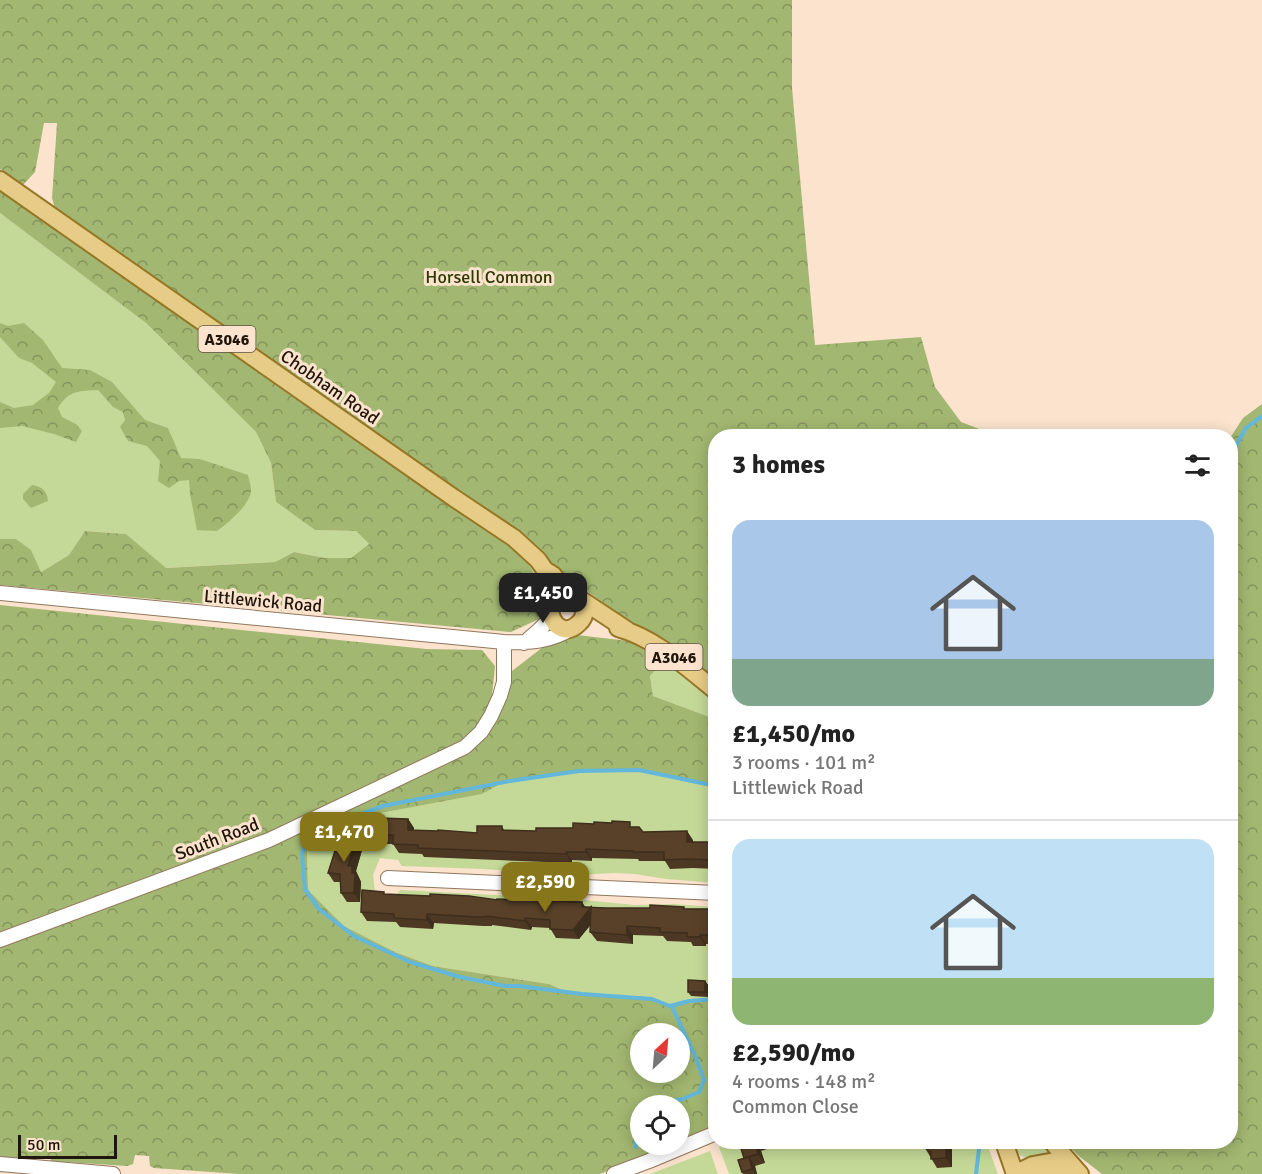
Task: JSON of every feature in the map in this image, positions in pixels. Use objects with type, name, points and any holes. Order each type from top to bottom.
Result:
[{"type":"main road","name":"Chobham Road","points":[[0,180],[514,538],[538,560],[544,570],[550,593],[551,611]]},
{"type":"main road","name":"Chobham Road","points":[[544,570],[553,575],[575,597],[674,658],[708,685]]},
{"type":"main road","points":[[559,596],[575,597],[584,607],[584,614],[577,624],[560,627],[554,623],[551,611],[559,596]]},
{"type":"main road","name":"Chobham Road","points":[[577,624],[627,630]]},
{"type":"main road","points":[[1007,1149],[1018,1172],[1033,1165],[1064,1166],[1080,1174]]},
{"type":"main road","points":[[1056,1149],[1064,1166]]},
{"type":"street","name":"Littlewick Road","points":[[0,593],[504,642],[524,643],[543,640],[565,633],[577,624]]},
{"type":"street","points":[[524,643],[539,630],[551,611]]},
{"type":"street","name":"South Road","points":[[0,940],[269,840],[465,747],[481,732],[500,696],[504,682],[504,642]]},
{"type":"street","points":[[388,878],[708,893]]},
{"type":"street","points":[[614,1174],[708,1136]]},
{"type":"street","points":[[0,1164],[50,1171],[112,1174]]},
{"type":"green space","name":"Horsell Common","points":[[0,0],[792,0],[792,88],[815,345],[921,337],[935,387],[961,422],[980,429],[708,429],[708,677],[546,562],[525,556],[544,593],[539,619],[511,632],[0,585],[0,539],[16,539],[31,550],[41,572],[69,555],[85,531],[126,534],[166,568],[275,562],[294,552],[325,558],[351,558],[369,544],[356,531],[315,530],[276,502],[271,463],[256,432],[146,323],[0,213],[0,186],[139,268],[98,237],[82,232],[57,215],[52,198],[57,123],[44,123],[35,172],[23,185],[0,169]]},
{"type":"green space","points":[[0,213],[146,323],[256,432],[271,463],[276,502],[315,530],[356,531],[369,544],[351,558],[325,558],[294,552],[275,562],[165,568],[126,534],[85,531],[69,555],[41,572],[16,539],[0,539]]},
{"type":"green space","points":[[0,323],[8,326],[24,323],[43,340],[62,368],[90,370],[112,382],[145,420],[168,428],[181,458],[200,459],[248,475],[251,490],[243,507],[217,531],[197,530],[189,480],[179,481],[169,488],[158,481],[160,461],[147,446],[128,441],[120,427],[125,420],[123,412],[113,407],[98,390],[80,391],[70,395],[58,408],[62,417],[76,424],[82,431],[76,442],[22,426],[0,428],[0,402],[14,408],[33,405],[49,393],[56,382],[32,363],[19,358],[0,337]]},
{"type":"green space","points":[[1262,404],[1262,1174],[1102,1174],[1072,1149],[1238,1149],[1238,429],[1236,429],[1243,418]]},
{"type":"green space","points":[[32,485],[43,490],[48,501],[31,508],[23,499],[23,494]]},
{"type":"green space","points":[[0,605],[426,649],[482,650],[495,666],[491,705],[502,711],[512,671],[543,647],[577,635],[629,641],[663,661],[650,676],[653,696],[708,716],[708,785],[639,770],[581,771],[502,783],[482,794],[381,813],[333,831],[307,848],[308,890],[344,926],[395,952],[433,966],[549,984],[570,993],[652,999],[670,1006],[708,1000],[708,1131],[690,1138],[690,1095],[630,1095],[630,1155],[648,1155],[600,1174],[239,1174],[154,1168],[150,1166],[149,1156],[135,1155],[133,1164],[127,1166],[51,1161],[50,1156],[40,1156],[40,1159],[0,1158]]},
{"type":"green space","points":[[663,661],[701,688],[708,696],[708,716],[653,696],[650,676]]},
{"type":"green space","points":[[639,770],[708,785],[708,882],[635,874],[576,875],[402,866],[398,860],[380,858],[373,875],[375,891],[382,896],[396,896],[400,890],[573,899],[635,905],[708,906],[708,1000],[670,1006],[652,999],[570,993],[549,984],[433,966],[395,952],[344,926],[308,890],[307,848],[337,829],[381,813],[481,794],[502,783],[581,771]]},
{"type":"green space","points":[[720,1149],[989,1149],[998,1174],[729,1174]]},
{"type":"green space","points":[[1015,1149],[1050,1149],[1054,1153],[1029,1158]]},
{"type":"green space","points":[[710,1151],[718,1174],[650,1174]]},
{"type":"building","points":[[379,818],[408,819],[408,830],[477,833],[477,826],[502,826],[502,830],[536,831],[536,828],[573,828],[573,823],[630,822],[630,827],[639,827],[643,832],[687,831],[687,842],[708,842],[708,860],[664,860],[664,852],[586,849],[586,852],[566,852],[566,854],[418,848],[418,845],[393,844],[393,835],[379,835]]},
{"type":"building","points":[[341,832],[356,841],[348,866],[352,866],[352,873],[355,873],[354,893],[341,893],[340,874],[328,873]]},
{"type":"building","points":[[362,890],[384,892],[384,894],[430,896],[430,894],[497,900],[582,902],[582,907],[591,907],[573,930],[550,929],[550,920],[525,918],[525,921],[486,916],[427,914],[427,920],[394,918],[394,914],[361,912]]},
{"type":"building","points":[[650,905],[708,909],[708,935],[700,935],[700,937],[687,937],[687,933],[660,932],[660,928],[627,926],[627,935],[590,932],[591,907],[650,908]]},
{"type":"building","points":[[688,980],[705,981],[705,992],[688,992]]},
{"type":"building","points":[[741,1149],[757,1149],[758,1154],[744,1158]]},
{"type":"building","points":[[926,1149],[946,1149],[946,1158],[931,1159],[931,1152]]},
{"type":"building","points":[[749,1157],[752,1169],[742,1172],[738,1160]]},
{"type":"waterway","points":[[1238,442],[1246,428],[1262,416]]},
{"type":"waterway","points":[[335,826],[383,806],[510,781],[579,771],[639,770],[708,784]]},
{"type":"waterway","points":[[327,832],[307,842],[302,853],[305,889],[319,909],[354,936],[410,962],[460,977],[505,986],[652,999],[670,1006],[708,1000]]},
{"type":"waterway","points":[[673,1005],[704,1080],[699,1092],[690,1096]]},
{"type":"waterway","points":[[976,1174],[979,1149]]}]
